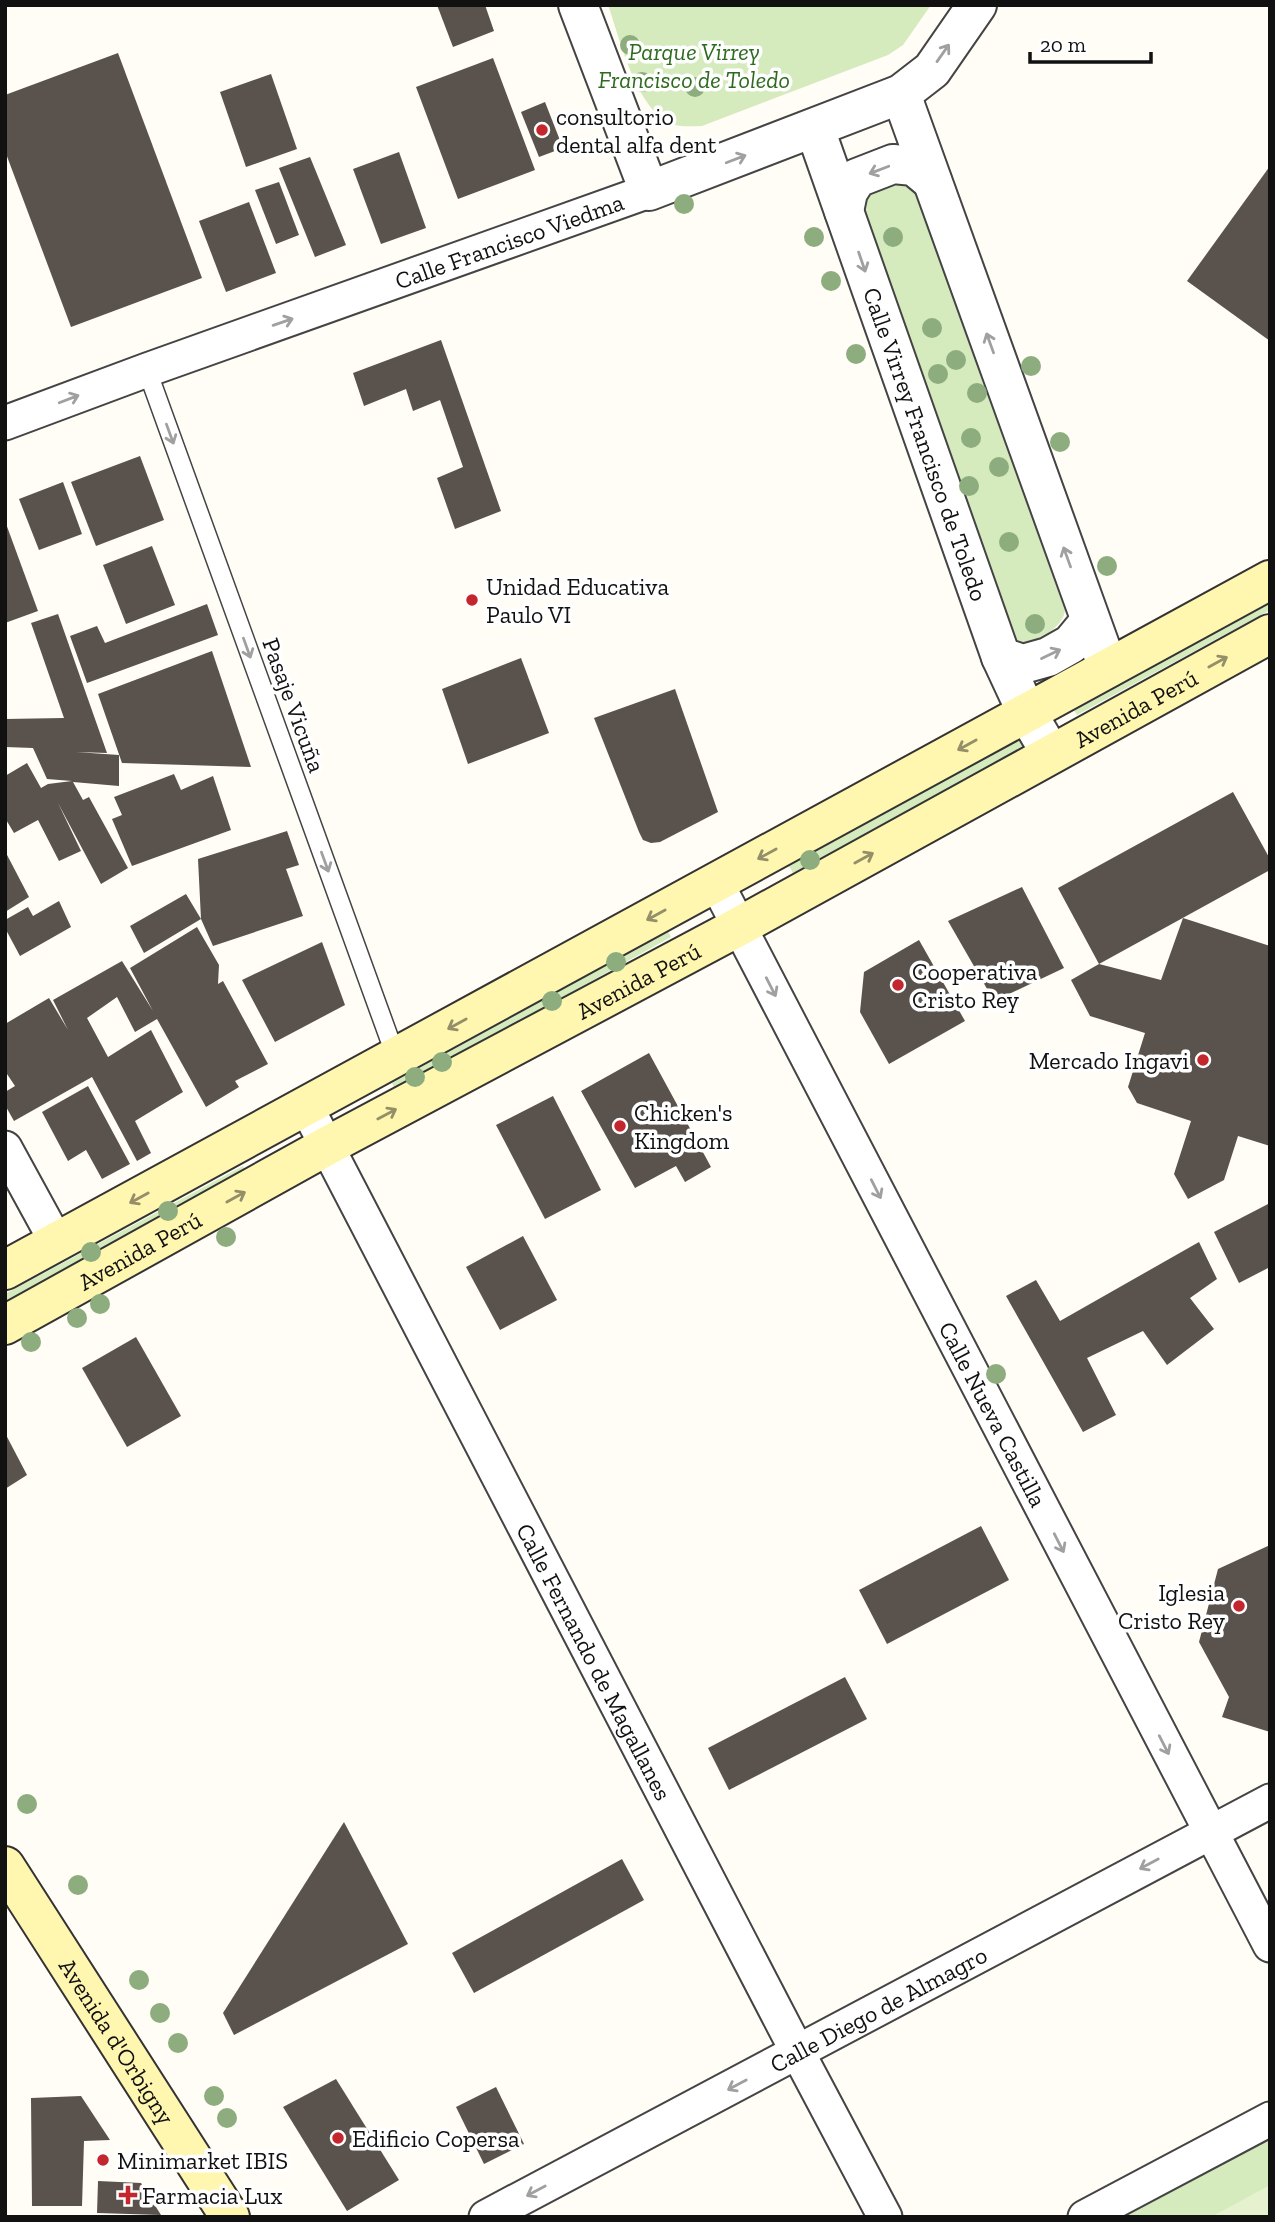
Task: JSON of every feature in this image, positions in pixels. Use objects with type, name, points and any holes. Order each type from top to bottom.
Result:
[{"type":"main road","name":"Avenida Perú","points":[[5,1270],[1270,580]]},
{"type":"main road","name":"Avenida Perú","points":[[5,1325],[327,1146],[740,926],[1270,634]]},
{"type":"main road","name":"Avenida d'Orbigny","points":[[5,1866],[230,2217]]},
{"type":"street","points":[[578,5],[649,191]]},
{"type":"street","name":"Calle Francisco Viedma","points":[[5,423],[649,191],[901,94],[932,70],[977,5]]},
{"type":"street","points":[[901,94],[1108,668]]},
{"type":"street","name":"Calle Virrey Francisco de Toledo","points":[[815,129],[1001,657],[1027,713],[1051,754]]},
{"type":"street","points":[[844,211],[848,192],[857,178],[893,164],[914,166],[932,181]]},
{"type":"street","points":[[1001,657],[1023,664],[1048,657],[1071,644],[1090,621]]},
{"type":"street","name":"Calle Nueva Castilla","points":[[716,882],[1270,1945]]},
{"type":"street","name":"Calle Fernando de Magallanes","points":[[306,1106],[798,2053],[886,2217]]},
{"type":"street","points":[[5,1148],[57,1243]]},
{"type":"street","name":"Calle Diego de Almagro","points":[[486,2217],[1270,1801]]},
{"type":"street","points":[[1086,2217],[1270,2119]]},
{"type":"lane","name":"Pasaje Vicuña","points":[[147,370],[396,1057]]},
{"type":"green space","name":"Parque Virrey Francisco de Toledo","points":[[608,5],[931,5],[903,45],[888,55],[702,126],[688,126],[675,125],[662,118],[640,91],[624,55]]},
{"type":"green space","points":[[896,182],[912,189],[918,199],[1065,610],[1064,616],[1055,627],[1036,641],[1023,646],[1017,643],[859,215],[868,191]]},
{"type":"green space","points":[[1270,599],[1270,610],[1077,715],[1072,707]]},
{"type":"green space","points":[[1019,736],[1024,746],[793,873],[787,863]]},
{"type":"green space","points":[[668,931],[671,937],[395,1090],[392,1083]]},
{"type":"green space","points":[[243,1166],[246,1173],[5,1304],[5,1294]]},
{"type":"green space","points":[[1270,2135],[1270,2217],[1115,2217]]},
{"type":"green space","points":[[1270,2185],[1270,2217],[1211,2217]]},
{"type":"building","points":[[437,5],[485,5],[494,31],[453,47]]},
{"type":"building","points":[[118,53],[202,278],[71,327],[5,151],[5,95]]},
{"type":"building","points":[[493,58],[535,170],[458,199],[416,87]]},
{"type":"building","points":[[271,74],[297,149],[246,167],[220,92]]},
{"type":"building","name":"consultorio dental alfa dent","points":[[545,102],[563,148],[539,157],[521,112]]},
{"type":"building","points":[[399,152],[426,228],[381,244],[353,169]]},
{"type":"building","points":[[310,157],[346,245],[315,257],[279,168]]},
{"type":"building","points":[[1270,166],[1270,341],[1187,281]]},
{"type":"building","points":[[279,182],[299,235],[276,244],[255,190]]},
{"type":"building","points":[[249,202],[276,273],[226,292],[199,221]]},
{"type":"building","points":[[441,340],[501,511],[455,529],[437,478],[463,467],[440,400],[413,411],[406,389],[364,406],[353,373]]},
{"type":"building","points":[[140,456],[164,520],[96,546],[71,482]]},
{"type":"building","points":[[63,482],[82,534],[39,550],[19,499]]},
{"type":"building","points":[[5,521],[38,611],[5,623]]},
{"type":"building","points":[[152,546],[175,605],[126,624],[103,565]]},
{"type":"building","points":[[207,604],[218,635],[87,683],[70,636],[97,626],[105,643]]},
{"type":"building","points":[[58,614],[107,753],[76,752],[119,755],[119,786],[73,782],[83,800],[89,797],[128,868],[101,884],[58,803],[81,851],[59,861],[38,820],[14,833],[5,818],[5,776],[27,763],[41,788],[48,784],[72,781],[47,779],[33,748],[5,747],[5,719],[64,718],[31,623]]},
{"type":"building","points":[[212,651],[251,767],[122,763],[98,694]]},
{"type":"building","points":[[521,658],[549,733],[468,764],[442,689]]},
{"type":"building","points":[[675,689],[718,812],[660,842],[651,843],[643,840],[639,832],[594,718]]},
{"type":"building","points":[[174,774],[181,790],[213,776],[231,830],[132,866],[112,819],[122,815],[114,797]]},
{"type":"building","points":[[1233,792],[1270,859],[1270,870],[1099,964],[1058,888]]},
{"type":"building","points":[[287,831],[299,865],[286,869],[303,916],[213,946],[201,919],[198,859]]},
{"type":"building","points":[[5,851],[29,897],[5,912]]},
{"type":"building","points":[[1022,887],[1064,968],[994,1001],[948,921]]},
{"type":"building","points":[[186,894],[201,919],[144,953],[130,926]]},
{"type":"building","points":[[59,901],[71,927],[20,956],[5,928],[5,920],[28,907],[33,916]]},
{"type":"building","name":"Mercado Ingavi","points":[[1183,918],[1270,946],[1270,1146],[1238,1136],[1224,1180],[1188,1199],[1174,1174],[1191,1121],[1137,1103],[1128,1087],[1145,1033],[1090,1016],[1071,980],[1099,964],[1161,980]]},
{"type":"building","points":[[197,927],[219,965],[218,984],[223,981],[268,1064],[235,1081],[239,1087],[206,1107],[157,1019],[135,1032],[117,997],[87,1018],[108,1057],[151,1030],[183,1092],[135,1121],[151,1153],[137,1161],[92,1077],[14,1121],[5,1105],[5,1092],[15,1086],[5,1071],[5,1024],[49,998],[68,1030],[53,1000],[122,961],[153,1011],[130,968]]},
{"type":"building","points":[[919,940],[965,1021],[889,1064],[860,1012],[864,972]]},
{"type":"building","points":[[322,942],[345,1005],[275,1042],[242,980]]},
{"type":"building","points":[[649,1053],[711,1167],[685,1182],[676,1166],[635,1188],[581,1091]]},
{"type":"building","points":[[88,1086],[130,1164],[102,1179],[86,1150],[68,1161],[42,1112]]},
{"type":"building","points":[[553,1096],[601,1190],[545,1219],[496,1125]]},
{"type":"building","points":[[1270,1203],[1270,1267],[1239,1283],[1214,1232]]},
{"type":"building","points":[[523,1236],[557,1300],[500,1330],[466,1267]]},
{"type":"building","points":[[1199,1242],[1217,1279],[1190,1298],[1214,1329],[1167,1365],[1143,1331],[1087,1358],[1116,1415],[1083,1432],[1006,1296],[1036,1280],[1060,1321]]},
{"type":"building","points":[[136,1337],[181,1416],[127,1447],[82,1368]]},
{"type":"building","points":[[5,1433],[27,1475],[5,1489]]},
{"type":"building","points":[[981,1526],[1009,1580],[887,1644],[859,1590]]},
{"type":"building","name":"Iglesia Cristo Rey","points":[[1270,1545],[1270,1732],[1222,1717],[1229,1697],[1199,1642],[1218,1569]]},
{"type":"building","points":[[845,1677],[867,1719],[729,1790],[708,1748]]},
{"type":"building","points":[[344,1822],[408,1944],[234,2035],[223,2013]]},
{"type":"building","points":[[622,1859],[644,1900],[474,1993],[452,1953]]},
{"type":"building","name":"Edificio Copersa","points":[[336,2079],[399,2180],[347,2211],[283,2107]]},
{"type":"building","points":[[496,2087],[524,2144],[484,2164],[456,2107]]},
{"type":"building","points":[[81,2096],[110,2140],[84,2141],[82,2206],[32,2206],[31,2098]]},
{"type":"building","points":[[98,2181],[141,2183],[161,2215],[97,2213]]},
{"type":"place","name":"consultorio dental alfa dent","points":[[542,130]]},
{"type":"place","name":"Unidad Educativa Paulo VI","points":[[472,600]]},
{"type":"place","name":"Cooperativa Cristo Rey","points":[[898,985]]},
{"type":"place","name":"Mercado Ingavi","points":[[1203,1060]]},
{"type":"place","name":"Chicken's Kingdom","points":[[620,1126]]},
{"type":"place","name":"Iglesia Cristo Rey","points":[[1239,1606]]},
{"type":"place","name":"Edificio Copersa","points":[[338,2138]]},
{"type":"place","name":"Minimarket IBIS","points":[[103,2160]]},
{"type":"place","name":"Farmacia Lux","points":[[128,2195]]}]
